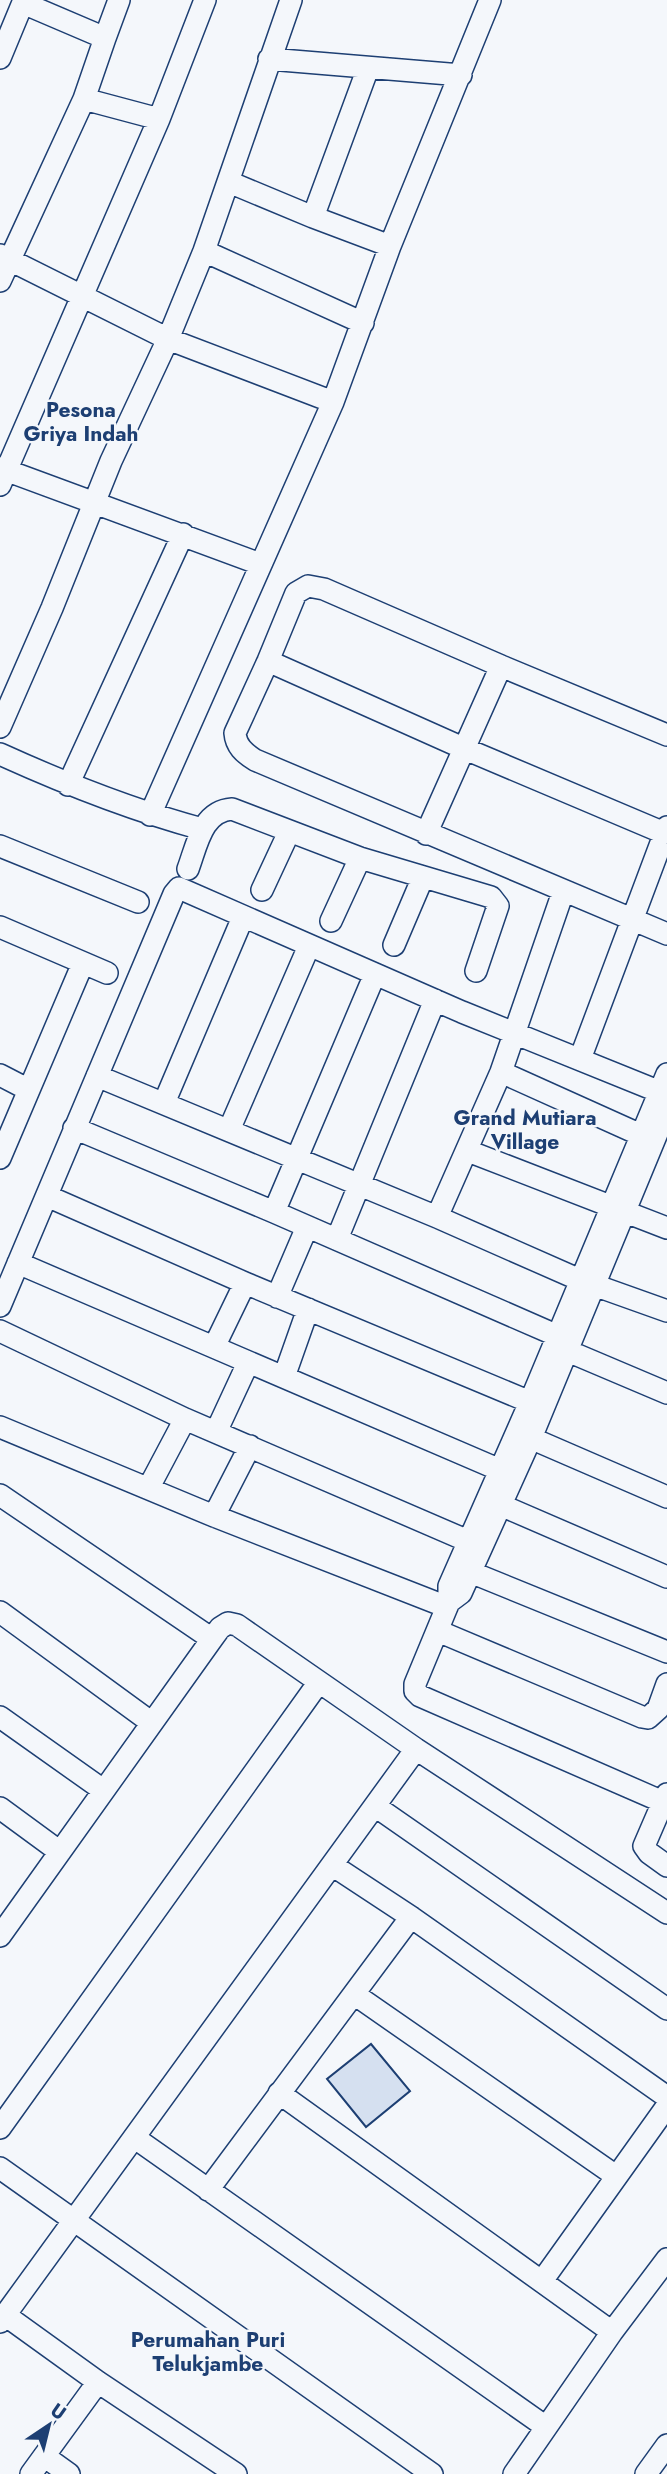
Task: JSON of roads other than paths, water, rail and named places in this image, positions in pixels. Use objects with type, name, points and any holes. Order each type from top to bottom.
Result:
[{"type":"street","points":[[0,281],[4,257],[84,99],[119,0]]},
{"type":"street","points":[[205,0],[159,119],[2,475],[183,534],[260,564]]},
{"type":"street","points":[[0,727],[111,461],[168,339],[204,251],[291,0]]},
{"type":"street","points":[[150,815],[333,402],[390,246],[490,0]]},
{"type":"street","points":[[0,58],[23,1],[105,38]]},
{"type":"street","points":[[269,59],[461,75]]},
{"type":"street","points":[[313,217],[368,68]]},
{"type":"street","points":[[84,99],[159,119]]},
{"type":"street","points":[[229,182],[390,246]]},
{"type":"street","points":[[204,251],[363,323]]},
{"type":"street","points":[[4,257],[168,339],[333,402]]},
{"type":"street","points":[[68,785],[183,534]]},
{"type":"street","points":[[667,735],[324,589],[308,586],[296,593],[235,733],[236,741],[247,755],[426,834],[667,934]]},
{"type":"street","points":[[268,661],[463,748],[666,830],[580,1059]]},
{"type":"street","points":[[426,834],[501,666]]},
{"type":"street","points":[[0,754],[68,785],[150,815],[202,829]]},
{"type":"street","points":[[188,869],[202,829],[212,815],[222,809],[232,808],[360,858],[491,897],[496,900],[498,906],[476,971]]},
{"type":"street","points":[[262,890],[289,832]]},
{"type":"street","points":[[0,846],[138,902]]},
{"type":"street","points":[[331,921],[360,858]]},
{"type":"street","points":[[394,946],[424,877]]},
{"type":"street","points":[[0,1306],[176,890],[182,888],[309,946],[515,1034],[665,1092],[654,1141],[617,1210],[494,1502],[463,1569],[449,1586],[448,1604],[415,1684],[415,1691],[420,1696],[666,1800],[644,1846],[667,1866]]},
{"type":"street","points":[[437,1217],[501,1072],[563,892]]},
{"type":"street","points":[[164,1103],[243,917]]},
{"type":"street","points":[[1,931],[107,973]]},
{"type":"street","points":[[229,1130],[309,946]]},
{"type":"street","points":[[0,1158],[83,963]]},
{"type":"street","points":[[274,1212],[375,974]]},
{"type":"street","points":[[337,1239],[435,1000]]},
{"type":"street","points":[[501,1072],[654,1141]]},
{"type":"street","points":[[0,1075],[29,1090]]},
{"type":"street","points":[[97,1076],[586,1282],[667,1311]]},
{"type":"street","points":[[74,1128],[337,1239],[667,1392]]},
{"type":"street","points":[[468,1151],[667,1228]]},
{"type":"street","points":[[47,1196],[277,1297],[530,1402]]},
{"type":"street","points":[[277,1297],[307,1227]]},
{"type":"street","points":[[19,1263],[500,1471]]},
{"type":"street","points":[[214,1348],[245,1283]]},
{"type":"street","points":[[284,1377],[307,1309]]},
{"type":"street","points":[[0,1331],[185,1419],[468,1541]]},
{"type":"street","points":[[463,1569],[468,1541],[494,1502],[500,1471],[524,1435],[530,1402],[560,1344]]},
{"type":"street","points":[[216,1432],[248,1363]]},
{"type":"street","points":[[149,1487],[185,1419]]},
{"type":"street","points":[[0,1427],[214,1516],[448,1604]]},
{"type":"street","points":[[524,1435],[667,1497]]},
{"type":"street","points":[[214,1516],[250,1446]]},
{"type":"street","points":[[0,1495],[212,1639]]},
{"type":"street","points":[[494,1502],[667,1577]]},
{"type":"street","points":[[463,1569],[667,1652]]},
{"type":"street","points":[[0,1612],[152,1723]]},
{"type":"street","points":[[0,1936],[220,1628],[228,1623],[237,1625],[416,1749],[667,1913]]},
{"type":"street","points":[[438,1630],[642,1717],[648,1718],[658,1709],[667,1684]]},
{"type":"street","points":[[0,2128],[319,1682]]},
{"type":"street","points":[[0,1717],[103,1790]]},
{"type":"street","points":[[236,2474],[2,2319],[416,1749]]},
{"type":"street","points":[[375,1806],[667,2009]]},
{"type":"street","points":[[0,1808],[60,1852]]},
{"type":"street","points":[[332,1865],[411,1917],[667,2097]]},
{"type":"street","points":[[208,2190],[411,1917]]},
{"type":"street","points":[[354,1994],[615,2176]]},
{"type":"street","points":[[279,2093],[612,2332]]},
{"type":"street","points":[[542,2281],[667,2106]]},
{"type":"street","points":[[135,2137],[546,2427]]},
{"type":"street","points":[[0,2168],[432,2474]]},
{"type":"street","points":[[514,2474],[612,2332],[667,2259]]},
{"type":"street","points":[[31,2474],[98,2382]]},
{"type":"street","points":[[646,2474],[667,2445]]},
{"type":"street","points":[[44,2456],[69,2474]]},
{"type":"district","name":"Pesona Griya Indah","points":[[81,422]]},
{"type":"district","name":"Grand Mutiara Village","points":[[525,1130]]},
{"type":"district","name":"Perumahan Puri Telukjambe","points":[[208,2352]]}]
